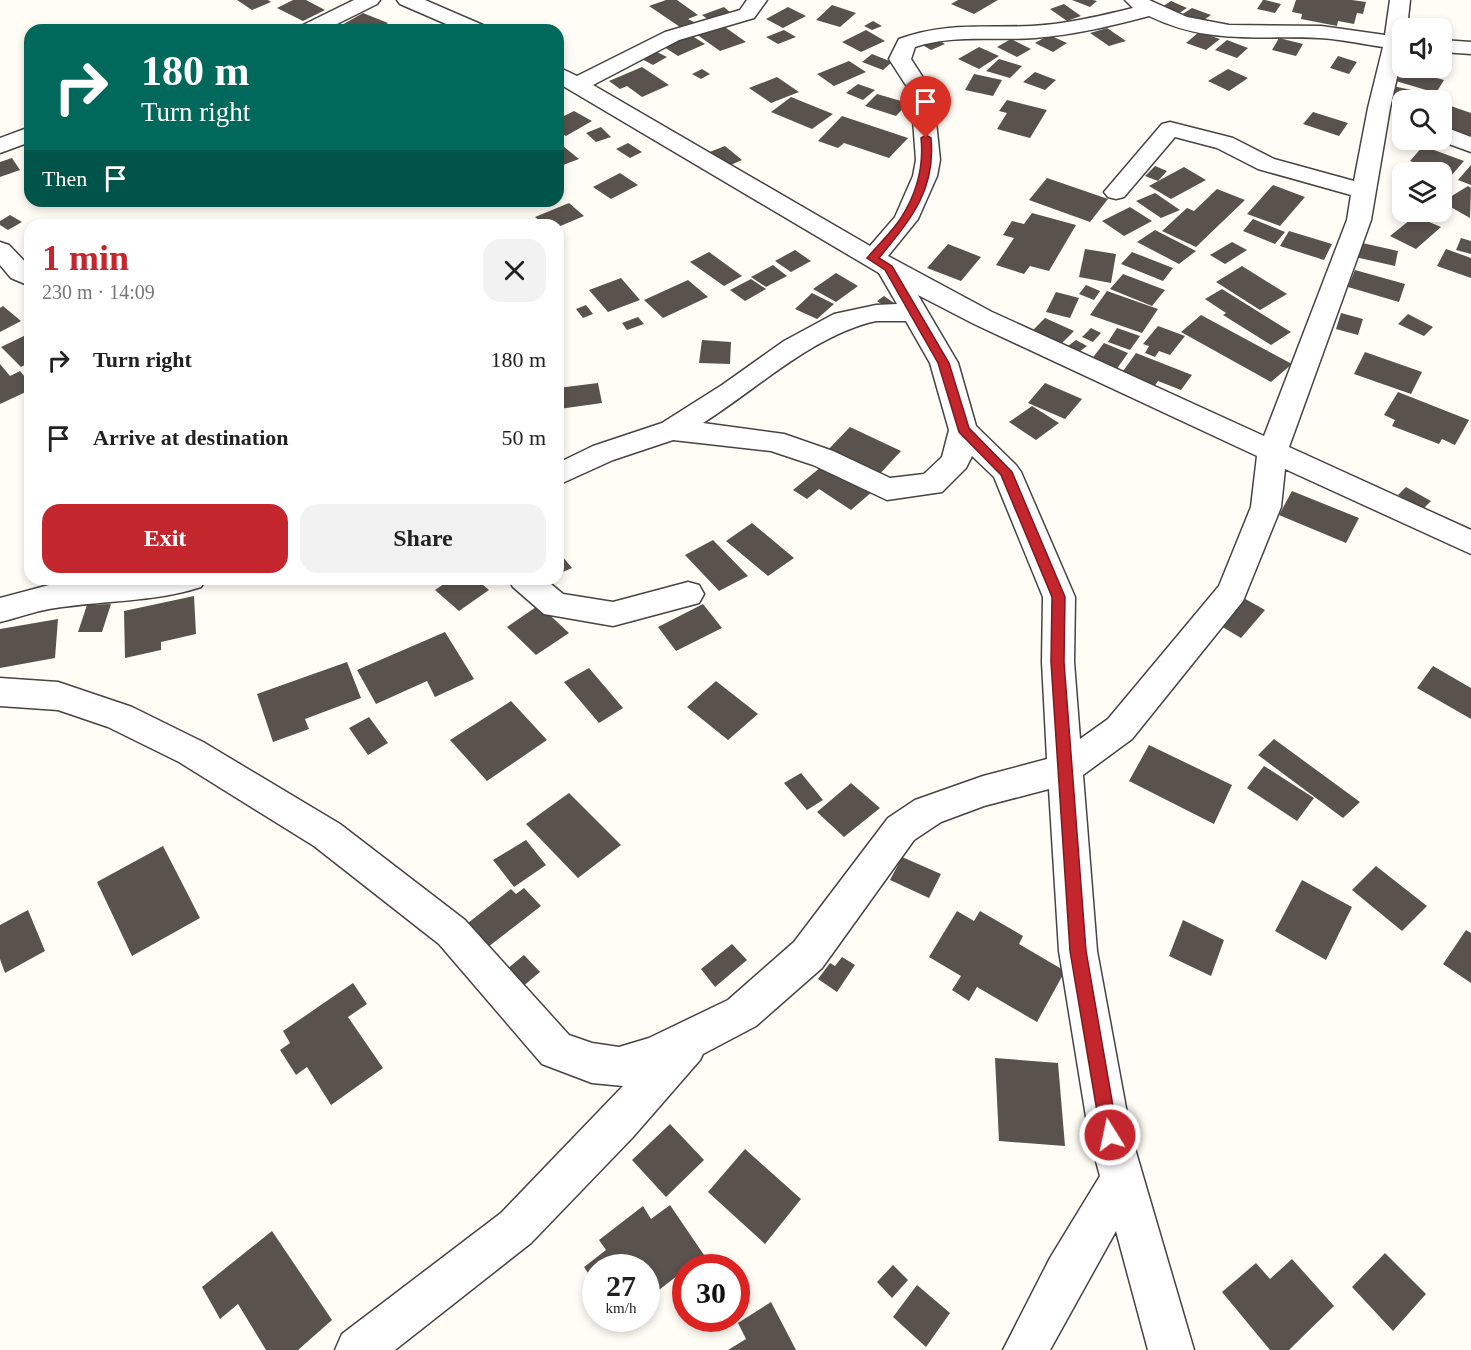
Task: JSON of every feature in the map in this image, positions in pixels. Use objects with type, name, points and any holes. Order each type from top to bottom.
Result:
[{"type":"street","points":[[320,24],[370,0]]},
{"type":"street","points":[[407,0],[464,24]]},
{"type":"street","points":[[568,79],[672,36],[747,14],[757,0]]},
{"type":"street","points":[[1400,0],[1400,18]]},
{"type":"street","points":[[435,12],[461,3]]},
{"type":"street","points":[[881,263],[906,219],[925,176],[928,160],[922,93],[900,59],[906,43],[929,34],[971,31],[1031,32],[1079,28],[1142,5],[1172,19],[1224,30],[1259,33],[1321,32],[1392,42]]},
{"type":"street","points":[[1452,47],[1471,48]]},
{"type":"street","points":[[0,692],[58,696],[120,717],[191,752],[327,835],[452,932],[556,1050],[592,1063],[619,1067],[654,1056],[742,1013],[808,955],[901,830],[928,812],[983,791],[1064,770],[1120,729],[1232,592],[1266,507],[1272,453],[1359,220],[1379,108],[1392,66]]},
{"type":"street","points":[[568,79],[881,263],[982,318],[1471,543]]},
{"type":"street","points":[[1379,108],[1392,113]]},
{"type":"street","points":[[1116,192],[1170,129],[1225,143],[1266,164],[1364,191]]},
{"type":"street","points":[[0,146],[24,136]]},
{"type":"street","points":[[1452,137],[1471,145]]},
{"type":"street","points":[[0,250],[24,274]]},
{"type":"street","points":[[672,430],[774,441],[823,458],[887,489],[932,484],[956,461],[963,430],[944,363],[881,263]]},
{"type":"street","points":[[564,472],[603,453],[672,430],[732,392],[794,347],[843,320],[876,313],[912,312]]},
{"type":"street","points":[[963,430],[1006,472],[1059,597],[1058,662],[1078,951],[1110,1135],[1171,1350]]},
{"type":"street","points":[[0,610],[49,597],[158,585]]},
{"type":"street","points":[[531,585],[555,605],[613,614],[688,594]]},
{"type":"street","points":[[358,1350],[516,1228],[618,1122],[693,1038]]},
{"type":"street","points":[[1026,1350],[1066,1274],[1122,1180]]},
{"type":"building","points":[[237,0],[268,0],[271,2],[252,10]]},
{"type":"building","points":[[293,0],[306,0],[325,10],[303,21],[277,8]]},
{"type":"building","points":[[666,0],[677,0],[698,15],[688,19],[694,22],[680,27],[649,6]]},
{"type":"building","points":[[958,0],[998,0],[974,14],[951,4]]},
{"type":"building","points":[[1072,0],[1093,0],[1097,1],[1090,7]]},
{"type":"building","points":[[1263,0],[1281,4],[1275,13],[1257,9]]},
{"type":"building","points":[[1296,0],[1366,2],[1363,14],[1357,13],[1354,24],[1338,21],[1337,26],[1301,19],[1302,14],[1292,12]]},
{"type":"building","points":[[1171,1],[1187,8],[1173,17],[1157,10]]},
{"type":"building","points":[[1064,4],[1081,16],[1067,21],[1050,9]]},
{"type":"building","points":[[832,5],[856,13],[840,27],[816,20]]},
{"type":"building","points":[[724,7],[731,13],[709,20],[702,15]]},
{"type":"building","points":[[788,7],[806,16],[783,28],[766,19]]},
{"type":"building","points":[[1192,8],[1211,15],[1201,22],[1181,15]]},
{"type":"building","points":[[363,13],[388,23],[386,24],[344,24]]},
{"type":"building","points":[[873,21],[882,26],[872,30],[864,26]]},
{"type":"building","points":[[722,25],[746,42],[720,51],[696,34]]},
{"type":"building","points":[[1107,28],[1126,41],[1109,46],[1090,33]]},
{"type":"building","points":[[784,30],[796,37],[778,44],[766,37]]},
{"type":"building","points":[[866,30],[885,41],[861,52],[842,42]]},
{"type":"building","points":[[1199,32],[1220,39],[1206,50],[1186,43]]},
{"type":"building","points":[[689,34],[705,44],[678,56],[661,45]]},
{"type":"building","points":[[1049,35],[1067,43],[1053,52],[1035,43]]},
{"type":"building","points":[[933,37],[945,44],[931,50],[919,43]]},
{"type":"building","points":[[1279,38],[1303,44],[1296,56],[1272,50]]},
{"type":"building","points":[[1011,39],[1031,49],[1017,57],[997,47]]},
{"type":"building","points":[[1227,40],[1248,48],[1237,58],[1215,50]]},
{"type":"building","points":[[979,47],[999,56],[979,69],[958,59]]},
{"type":"building","points":[[651,49],[667,57],[653,65],[638,57]]},
{"type":"building","points":[[872,54],[892,62],[883,70],[862,62]]},
{"type":"building","points":[[1338,56],[1357,62],[1349,74],[1330,68]]},
{"type":"building","points":[[999,59],[1022,66],[1010,78],[986,71]]},
{"type":"building","points":[[849,61],[866,72],[834,86],[817,74]]},
{"type":"building","points":[[642,67],[669,85],[642,97],[627,86],[620,89],[609,81]]},
{"type":"building","points":[[702,69],[710,74],[701,79],[692,74]]},
{"type":"building","points":[[1228,69],[1248,78],[1229,91],[1208,81]]},
{"type":"building","points":[[1035,72],[1056,80],[1045,90],[1023,82]]},
{"type":"building","points":[[974,74],[1002,80],[993,96],[965,90]]},
{"type":"building","points":[[777,77],[799,92],[771,103],[749,88]]},
{"type":"building","points":[[1398,78],[1444,80],[1438,90],[1426,90],[1396,81]]},
{"type":"building","points":[[858,84],[875,90],[863,100],[846,93]]},
{"type":"building","points":[[1393,86],[1411,90],[1392,90],[1392,106],[1386,105]]},
{"type":"building","points":[[877,94],[908,103],[896,116],[865,106]]},
{"type":"building","points":[[791,97],[833,114],[812,129],[771,112]]},
{"type":"building","points":[[1007,100],[1047,110],[1030,138],[997,129],[1007,113],[999,111]]},
{"type":"building","points":[[1452,106],[1471,113],[1471,135],[1468,138],[1452,132]]},
{"type":"building","points":[[574,111],[592,121],[566,136],[564,135],[564,116]]},
{"type":"building","points":[[1313,112],[1348,123],[1339,136],[1303,124]]},
{"type":"building","points":[[842,116],[908,138],[889,158],[844,143],[838,148],[818,141]]},
{"type":"building","points":[[601,127],[611,137],[596,142],[586,133]]},
{"type":"building","points":[[628,143],[642,152],[630,158],[616,149]]},
{"type":"building","points":[[725,146],[742,160],[724,168],[707,153]]},
{"type":"building","points":[[564,147],[579,159],[564,165]]},
{"type":"building","points":[[1420,150],[1434,150],[1464,161],[1452,175],[1452,162],[1410,161]]},
{"type":"building","points":[[12,158],[20,170],[0,177],[0,162]]},
{"type":"building","points":[[1471,165],[1471,185],[1458,180]]},
{"type":"building","points":[[1155,166],[1167,171],[1158,181],[1145,176]]},
{"type":"building","points":[[1184,167],[1206,180],[1171,199],[1149,186]]},
{"type":"building","points":[[620,173],[638,185],[611,199],[593,187]]},
{"type":"building","points":[[1047,178],[1108,199],[1090,222],[1029,200]]},
{"type":"building","points":[[1273,185],[1305,197],[1280,226],[1247,214]]},
{"type":"building","points":[[1468,186],[1471,188],[1470,218],[1452,208],[1452,196]]},
{"type":"building","points":[[1217,189],[1245,200],[1196,247],[1162,231],[1187,208],[1194,211]]},
{"type":"building","points":[[1155,193],[1180,210],[1161,218],[1136,201]]},
{"type":"building","points":[[569,203],[584,216],[564,224],[564,219],[537,219],[535,217],[564,207]]},
{"type":"building","points":[[1130,207],[1152,221],[1124,236],[1102,221]]},
{"type":"building","points":[[1032,213],[1076,225],[1049,271],[1030,266],[1024,274],[996,265],[1014,238],[1003,235],[1012,221],[1024,224]]},
{"type":"building","points":[[10,215],[22,222],[8,230],[0,225],[0,221]]},
{"type":"building","points":[[1253,219],[1285,232],[1275,244],[1243,231]]},
{"type":"building","points":[[1408,222],[1429,222],[1441,227],[1416,249],[1390,236]]},
{"type":"building","points":[[1155,230],[1196,251],[1179,264],[1137,242]]},
{"type":"building","points":[[1289,231],[1332,244],[1324,260],[1280,246]]},
{"type":"building","points":[[1461,238],[1471,241],[1471,254],[1456,250]]},
{"type":"building","points":[[1232,242],[1247,250],[1225,264],[1210,255]]},
{"type":"building","points":[[1358,242],[1398,251],[1395,266],[1355,257]]},
{"type":"building","points":[[948,244],[981,257],[961,281],[927,268]]},
{"type":"building","points":[[1085,249],[1116,254],[1111,283],[1079,277]]},
{"type":"building","points":[[1446,249],[1471,258],[1471,278],[1437,266]]},
{"type":"building","points":[[795,250],[811,261],[791,272],[775,261]]},
{"type":"building","points":[[709,252],[742,276],[724,286],[690,262]]},
{"type":"building","points":[[1132,252],[1173,268],[1163,281],[1121,264]]},
{"type":"building","points":[[773,265],[787,276],[766,287],[751,277]]},
{"type":"building","points":[[1242,266],[1287,294],[1260,310],[1216,282]]},
{"type":"building","points":[[1355,270],[1405,284],[1399,302],[1348,287]]},
{"type":"building","points":[[836,273],[858,286],[836,302],[813,289]]},
{"type":"building","points":[[1123,274],[1165,290],[1152,306],[1110,289]]},
{"type":"building","points":[[621,278],[640,300],[608,312],[589,290]]},
{"type":"building","points":[[751,279],[766,289],[745,301],[730,290]]},
{"type":"building","points":[[688,280],[708,297],[663,318],[644,300]]},
{"type":"building","points":[[1086,285],[1100,291],[1094,300],[1079,294]]},
{"type":"building","points":[[1222,289],[1291,332],[1271,345],[1223,315],[1226,313],[1205,299]]},
{"type":"building","points":[[1107,291],[1158,309],[1142,333],[1090,315]]},
{"type":"building","points":[[1056,292],[1079,298],[1070,318],[1046,312]]},
{"type":"building","points":[[812,293],[834,304],[817,319],[795,309]]},
{"type":"building","points":[[884,296],[894,303],[887,308],[877,301]]},
{"type":"building","points":[[586,305],[593,314],[583,318],[576,309]]},
{"type":"building","points":[[3,306],[21,321],[0,332],[0,308]]},
{"type":"building","points":[[1341,313],[1363,319],[1358,335],[1336,329]]},
{"type":"building","points":[[1408,314],[1433,327],[1424,336],[1398,324]]},
{"type":"building","points":[[1201,315],[1292,364],[1271,382],[1181,332]]},
{"type":"building","points":[[638,317],[644,324],[627,330],[622,323]]},
{"type":"building","points":[[1045,318],[1074,331],[1062,343],[1033,330]]},
{"type":"building","points":[[1158,326],[1185,336],[1170,355],[1159,351],[1155,357],[1145,353],[1149,346],[1143,344]]},
{"type":"building","points":[[1091,328],[1101,333],[1093,342],[1082,337]]},
{"type":"building","points":[[1117,328],[1140,336],[1130,350],[1108,342]]},
{"type":"building","points":[[24,336],[24,365],[21,367],[1,347]]},
{"type":"building","points":[[702,340],[731,342],[730,364],[699,363]]},
{"type":"building","points":[[1076,340],[1087,346],[1079,352],[1068,346]]},
{"type":"building","points":[[1104,343],[1128,353],[1116,370],[1091,360]]},
{"type":"building","points":[[1365,352],[1422,372],[1411,394],[1354,374]]},
{"type":"building","points":[[1136,353],[1192,375],[1181,390],[1158,381],[1154,387],[1121,374]]},
{"type":"building","points":[[0,364],[10,376],[20,371],[24,376],[24,393],[0,404]]},
{"type":"building","points":[[598,383],[602,403],[564,408],[564,387]]},
{"type":"building","points":[[1045,383],[1082,399],[1065,419],[1028,403]]},
{"type":"building","points":[[1398,392],[1469,420],[1455,445],[1442,439],[1439,444],[1392,426],[1395,420],[1384,415]]},
{"type":"building","points":[[1032,406],[1059,423],[1036,440],[1009,422]]},
{"type":"building","points":[[850,427],[901,451],[876,478],[825,453]]},
{"type":"building","points":[[827,462],[873,491],[851,510],[819,489],[807,499],[793,490]]},
{"type":"building","points":[[1406,487],[1431,501],[1423,509],[1398,495]]},
{"type":"building","points":[[1292,491],[1359,518],[1346,543],[1279,515]]},
{"type":"building","points":[[752,523],[794,558],[768,576],[726,541]]},
{"type":"building","points":[[713,540],[748,576],[719,591],[685,555]]},
{"type":"building","points":[[564,558],[572,568],[564,571]]},
{"type":"building","points":[[442,585],[483,585],[489,590],[459,611],[435,590]]},
{"type":"building","points":[[194,596],[196,634],[161,642],[161,650],[125,658],[124,611]]},
{"type":"building","points":[[1240,596],[1265,610],[1241,638],[1216,623]]},
{"type":"building","points":[[111,604],[102,632],[78,632],[87,605]]},
{"type":"building","points":[[703,604],[722,628],[676,651],[658,627]]},
{"type":"building","points":[[539,605],[569,633],[536,655],[507,627]]},
{"type":"building","points":[[58,619],[55,658],[0,668],[0,629]]},
{"type":"building","points":[[445,632],[474,679],[435,697],[427,681],[376,704],[357,670]]},
{"type":"building","points":[[347,662],[361,698],[305,719],[309,729],[273,742],[257,694]]},
{"type":"building","points":[[1433,666],[1471,688],[1471,719],[1417,688]]},
{"type":"building","points":[[589,668],[623,708],[599,723],[564,682]]},
{"type":"building","points":[[716,681],[758,714],[728,740],[687,707]]},
{"type":"building","points":[[511,701],[547,740],[487,781],[450,740]]},
{"type":"building","points":[[369,717],[388,743],[368,755],[349,728]]},
{"type":"building","points":[[1274,739],[1360,802],[1343,818],[1258,755]]},
{"type":"building","points":[[1149,745],[1232,785],[1214,824],[1129,781]]},
{"type":"building","points":[[1264,766],[1314,798],[1297,821],[1247,788]]},
{"type":"building","points":[[801,773],[823,800],[807,810],[784,783]]},
{"type":"building","points":[[851,783],[880,808],[844,837],[817,812]]},
{"type":"building","points":[[569,793],[621,845],[578,878],[526,824]]},
{"type":"building","points":[[526,840],[546,865],[514,887],[493,860]]},
{"type":"building","points":[[163,846],[200,918],[132,956],[97,882]]},
{"type":"building","points":[[902,857],[941,874],[929,898],[890,880]]},
{"type":"building","points":[[1376,866],[1427,906],[1402,931],[1352,890]]},
{"type":"building","points":[[1302,880],[1352,907],[1326,960],[1275,931]]},
{"type":"building","points":[[524,888],[541,906],[488,947],[468,923],[511,889],[516,894]]},
{"type":"building","points":[[28,910],[45,951],[5,973],[0,959],[0,925]]},
{"type":"building","points":[[957,911],[974,921],[980,911],[1023,936],[1019,944],[1065,971],[1037,1022],[977,987],[969,1001],[952,990],[961,976],[929,957]]},
{"type":"building","points":[[1183,920],[1224,940],[1211,976],[1169,956]]},
{"type":"building","points":[[1466,930],[1471,933],[1471,983],[1443,964]]},
{"type":"building","points":[[732,944],[747,960],[715,987],[701,969]]},
{"type":"building","points":[[524,955],[540,972],[521,988],[506,970]]},
{"type":"building","points":[[842,957],[855,965],[837,992],[818,979],[830,963],[835,966]]},
{"type":"building","points":[[353,983],[367,1004],[348,1017],[383,1068],[331,1105],[307,1067],[296,1075],[280,1050],[290,1043],[283,1031]]},
{"type":"building","points":[[995,1058],[1058,1063],[1065,1146],[999,1141]]},
{"type":"building","points":[[670,1124],[704,1160],[666,1197],[632,1160]]},
{"type":"building","points":[[745,1149],[801,1199],[765,1244],[708,1192]]},
{"type":"building","points":[[670,1205],[703,1254],[672,1254],[672,1280],[660,1289],[660,1254],[601,1254],[606,1250],[599,1240],[643,1206],[651,1219]]},
{"type":"building","points":[[272,1231],[332,1320],[298,1350],[266,1350],[238,1304],[220,1319],[202,1287]]},
{"type":"building","points":[[1385,1253],[1426,1294],[1393,1331],[1352,1287]]},
{"type":"building","points":[[1292,1259],[1334,1306],[1289,1350],[1270,1350],[1222,1292],[1256,1263],[1270,1279]]},
{"type":"building","points":[[893,1265],[908,1280],[892,1298],[877,1282]]},
{"type":"building","points":[[917,1285],[950,1313],[926,1347],[893,1317]]},
{"type":"building","points":[[771,1302],[796,1350],[728,1350],[746,1339],[742,1332],[750,1332],[750,1315]]},
{"type":"route","points":[[926,138],[928,160],[925,176],[906,219],[873,258],[889,268],[912,312],[944,363],[963,430],[1006,472],[1059,597],[1058,662],[1078,951],[1110,1135]]}]
